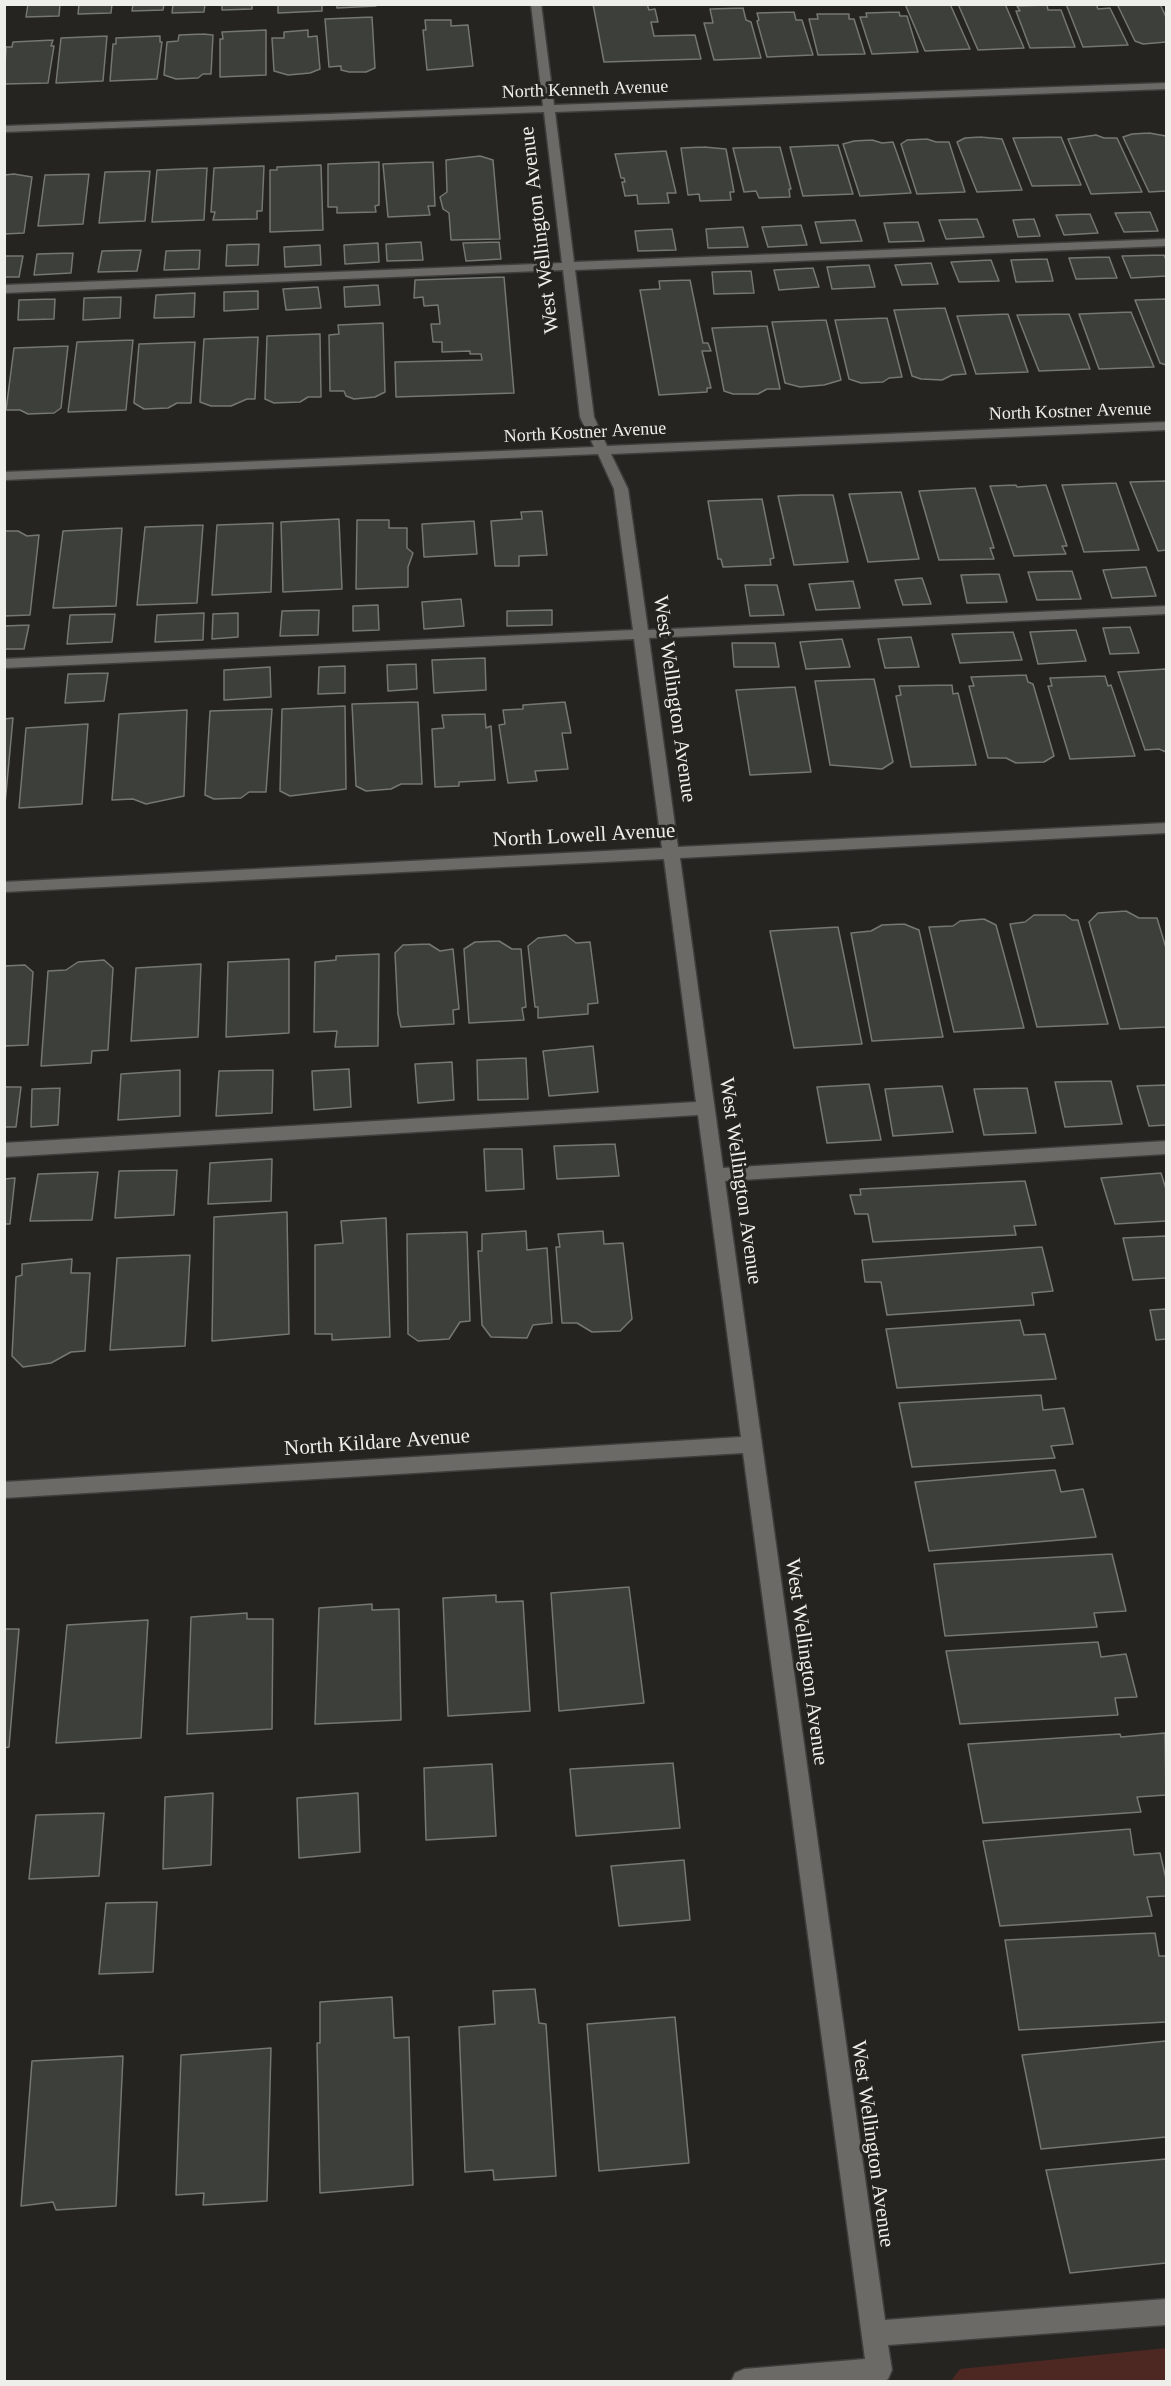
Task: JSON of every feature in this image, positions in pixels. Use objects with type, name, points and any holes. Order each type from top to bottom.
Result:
[{"type":"street","name":"West Wellington Avenue","points":[[536,4],[587,417],[621,489],[879,2370],[744,2382]]},
{"type":"street","name":"North Kenneth Avenue","points":[[4,129],[1167,86]]},
{"type":"street","points":[[4,289],[1167,242]]},
{"type":"street","name":"North Kostner Avenue","points":[[4,476],[1167,426]]},
{"type":"street","points":[[4,664],[1167,610]]},
{"type":"street","name":"North Lowell Avenue","points":[[4,887],[1167,828]]},
{"type":"street","points":[[4,1150],[705,1108]]},
{"type":"street","points":[[715,1175],[1167,1147]]},
{"type":"street","name":"North Kildare Avenue","points":[[4,1490],[752,1444]]},
{"type":"street","points":[[874,2333],[1167,2312]]},
{"type":"shaded area","points":[[1166,2348],[1166,2381],[951,2381],[960,2369]]},
{"type":"building","points":[[28,4],[60,4],[59,16],[26,17]]},
{"type":"building","points":[[79,4],[112,4],[111,13],[78,14]]},
{"type":"building","points":[[133,4],[164,4],[163,10],[132,11]]},
{"type":"building","points":[[173,4],[205,4],[204,12],[172,13]]},
{"type":"building","points":[[222,4],[252,4],[252,9],[222,10]]},
{"type":"building","points":[[278,4],[322,4],[322,11],[278,13]]},
{"type":"building","points":[[337,4],[376,4],[376,6],[337,8]]},
{"type":"building","points":[[593,4],[647,4],[649,10],[655,9],[658,22],[651,22],[654,36],[695,35],[701,59],[604,62]]},
{"type":"building","points":[[905,4],[950,4],[970,49],[925,51]]},
{"type":"building","points":[[958,4],[1005,4],[1024,48],[978,50]]},
{"type":"building","points":[[1066,4],[1096,4],[1098,9],[1110,8],[1128,45],[1083,47]]},
{"type":"building","points":[[1117,4],[1160,4],[1166,17],[1166,42],[1143,44],[1135,41]]},
{"type":"building","points":[[1047,5],[1048,10],[1061,10],[1075,47],[1030,48],[1016,11],[1020,11],[1017,6]]},
{"type":"building","points":[[743,8],[746,20],[751,22],[761,58],[714,60],[704,23],[713,23],[710,9]]},
{"type":"building","points":[[794,12],[796,20],[802,20],[813,55],[767,57],[757,13]]},
{"type":"building","points":[[899,12],[900,16],[907,16],[918,52],[872,54],[860,17],[867,17],[866,13]]},
{"type":"building","points":[[817,14],[849,14],[849,19],[854,19],[865,54],[818,55],[809,19],[818,19]]},
{"type":"building","points":[[372,17],[375,68],[366,72],[349,72],[341,70],[341,66],[329,67],[325,19]]},
{"type":"building","points":[[425,20],[451,20],[451,26],[468,25],[473,66],[427,70],[423,30],[426,30]]},
{"type":"building","points":[[266,30],[266,75],[220,77],[222,32]]},
{"type":"building","points":[[308,30],[308,37],[317,36],[320,69],[310,73],[288,75],[274,71],[272,38],[284,38],[284,32]]},
{"type":"building","points":[[179,35],[213,35],[211,74],[203,74],[198,78],[176,79],[164,75],[167,42],[178,41]]},
{"type":"building","points":[[107,36],[103,81],[56,83],[61,38]]},
{"type":"building","points":[[160,36],[160,42],[162,42],[157,79],[110,81],[113,44],[116,44],[116,38]]},
{"type":"building","points":[[53,40],[48,83],[4,84],[6,47],[12,47],[13,42]]},
{"type":"building","points":[[1149,133],[1166,136],[1166,191],[1149,192],[1123,137]]},
{"type":"building","points":[[1096,135],[1104,138],[1117,138],[1142,192],[1091,194],[1068,139]]},
{"type":"building","points":[[1061,137],[1081,185],[1032,186],[1013,138]]},
{"type":"building","points":[[965,138],[1002,139],[1022,190],[977,192],[957,142]]},
{"type":"building","points":[[927,139],[949,142],[965,192],[917,194],[901,144],[907,140]]},
{"type":"building","points":[[872,140],[882,143],[893,142],[911,193],[860,196],[843,144]]},
{"type":"building","points":[[838,145],[853,194],[803,196],[790,147]]},
{"type":"building","points":[[780,147],[791,189],[789,189],[790,197],[759,198],[756,191],[744,192],[733,148]]},
{"type":"building","points":[[681,148],[726,149],[734,192],[730,192],[731,200],[700,201],[699,194],[688,195]]},
{"type":"building","points":[[666,151],[676,193],[667,193],[669,203],[638,204],[637,195],[625,196],[622,182],[625,182],[624,178],[621,178],[615,154]]},
{"type":"building","points":[[480,156],[493,160],[500,239],[451,240],[449,213],[443,209],[440,197],[447,192],[446,160]]},
{"type":"building","points":[[379,162],[379,205],[375,206],[376,212],[337,213],[337,207],[328,207],[328,164]]},
{"type":"building","points":[[433,162],[435,206],[428,206],[430,215],[388,217],[383,164]]},
{"type":"building","points":[[321,165],[323,230],[270,232],[270,170],[277,170],[277,167]]},
{"type":"building","points":[[264,166],[262,211],[257,211],[257,219],[213,220],[215,212],[211,212],[214,168]]},
{"type":"building","points":[[207,168],[204,220],[152,222],[157,170]]},
{"type":"building","points":[[150,171],[145,221],[99,223],[105,172]]},
{"type":"building","points":[[89,174],[83,224],[38,226],[45,175]]},
{"type":"building","points":[[4,175],[32,177],[24,233],[4,234]]},
{"type":"building","points":[[1150,212],[1158,231],[1124,232],[1115,213]]},
{"type":"building","points":[[1090,214],[1098,233],[1064,235],[1056,215]]},
{"type":"building","points":[[977,219],[984,237],[946,239],[939,220]]},
{"type":"building","points":[[1034,219],[1040,236],[1018,237],[1013,220]]},
{"type":"building","points":[[855,220],[862,241],[821,243],[815,222]]},
{"type":"building","points":[[918,222],[924,241],[889,242],[884,223]]},
{"type":"building","points":[[801,225],[807,245],[768,247],[762,227]]},
{"type":"building","points":[[743,227],[748,247],[708,248],[706,229]]},
{"type":"building","points":[[672,229],[676,250],[638,251],[635,231]]},
{"type":"building","points":[[421,242],[423,260],[387,261],[386,244]]},
{"type":"building","points":[[499,242],[501,259],[466,261],[463,243]]},
{"type":"building","points":[[378,243],[379,262],[345,264],[344,245]]},
{"type":"building","points":[[259,244],[258,265],[226,266],[227,245]]},
{"type":"building","points":[[320,245],[321,265],[285,267],[284,247]]},
{"type":"building","points":[[141,250],[137,271],[98,272],[102,251]]},
{"type":"building","points":[[200,250],[199,269],[164,270],[166,251]]},
{"type":"building","points":[[73,253],[71,273],[34,275],[37,254]]},
{"type":"building","points":[[1164,255],[1166,276],[1131,278],[1122,256]]},
{"type":"building","points":[[4,256],[23,256],[19,277],[4,277]]},
{"type":"building","points":[[1109,257],[1117,278],[1076,279],[1069,258]]},
{"type":"building","points":[[1047,259],[1053,281],[1016,282],[1011,260]]},
{"type":"building","points":[[991,260],[999,281],[959,282],[951,262]]},
{"type":"building","points":[[931,263],[938,284],[902,285],[895,265]]},
{"type":"building","points":[[869,265],[875,287],[832,289],[827,267]]},
{"type":"building","points":[[813,268],[819,287],[779,290],[774,270]]},
{"type":"building","points":[[751,271],[754,293],[714,294],[712,272]]},
{"type":"building","points":[[504,277],[514,393],[396,397],[395,362],[482,360],[481,354],[470,354],[470,351],[442,352],[442,342],[433,342],[431,324],[440,324],[438,305],[424,306],[423,297],[414,298],[415,280]]},
{"type":"building","points":[[690,280],[703,343],[708,343],[711,351],[702,351],[711,388],[707,388],[707,392],[659,395],[640,290],[660,289],[659,281]]},
{"type":"building","points":[[378,285],[380,305],[345,307],[344,287]]},
{"type":"building","points":[[318,287],[321,308],[286,310],[283,289]]},
{"type":"building","points":[[258,291],[258,309],[224,311],[224,292]]},
{"type":"building","points":[[195,293],[194,317],[154,318],[156,295]]},
{"type":"building","points":[[121,297],[120,318],[83,320],[84,298]]},
{"type":"building","points":[[55,299],[54,319],[18,320],[19,300]]},
{"type":"building","points":[[1166,299],[1166,365],[1160,363],[1135,300]]},
{"type":"building","points":[[945,308],[966,374],[952,375],[942,380],[912,376],[894,310]]},
{"type":"building","points":[[1131,312],[1154,367],[1099,369],[1079,314]]},
{"type":"building","points":[[1008,314],[1028,372],[976,374],[957,316]]},
{"type":"building","points":[[1069,314],[1090,369],[1039,371],[1017,315]]},
{"type":"building","points":[[887,318],[902,377],[889,378],[883,382],[861,383],[849,379],[835,320]]},
{"type":"building","points":[[826,320],[841,380],[824,385],[800,387],[785,383],[772,322]]},
{"type":"building","points":[[383,323],[385,392],[375,397],[354,399],[346,396],[344,391],[330,391],[329,335],[339,334],[338,325]]},
{"type":"building","points":[[767,326],[780,389],[767,389],[758,394],[733,394],[724,391],[712,328]]},
{"type":"building","points":[[320,334],[321,397],[308,397],[300,402],[274,403],[265,399],[267,336]]},
{"type":"building","points":[[258,337],[255,399],[247,399],[231,406],[211,406],[200,402],[204,339]]},
{"type":"building","points":[[133,340],[126,410],[68,412],[77,342]]},
{"type":"building","points":[[195,342],[191,403],[177,403],[168,408],[144,409],[134,403],[139,344]]},
{"type":"building","points":[[68,346],[61,408],[54,413],[28,414],[20,410],[6,410],[14,348]]},
{"type":"building","points":[[1166,481],[1166,550],[1158,551],[1130,482]]},
{"type":"building","points":[[1116,483],[1139,550],[1084,552],[1062,485]]},
{"type":"building","points":[[1016,485],[1017,487],[1046,485],[1067,546],[1062,546],[1066,554],[1014,556],[990,486]]},
{"type":"building","points":[[975,488],[994,548],[990,548],[994,559],[939,560],[919,491]]},
{"type":"building","points":[[901,492],[919,559],[868,562],[849,494]]},
{"type":"building","points":[[833,495],[848,562],[794,565],[778,496]]},
{"type":"building","points":[[762,499],[774,558],[770,559],[771,565],[723,567],[721,559],[718,559],[708,501]]},
{"type":"building","points":[[542,511],[547,555],[519,556],[519,566],[495,566],[491,521],[522,519],[521,512]]},
{"type":"building","points":[[339,519],[342,589],[283,592],[281,522]]},
{"type":"building","points":[[357,520],[389,520],[389,528],[407,528],[407,548],[413,553],[408,567],[408,587],[356,589]]},
{"type":"building","points":[[474,521],[477,554],[424,557],[422,524]]},
{"type":"building","points":[[273,523],[271,592],[212,595],[217,525]]},
{"type":"building","points":[[203,525],[197,603],[137,605],[145,527]]},
{"type":"building","points":[[122,528],[116,606],[53,608],[63,531]]},
{"type":"building","points":[[4,531],[18,531],[27,536],[39,535],[30,615],[4,616]]},
{"type":"building","points":[[1146,567],[1156,596],[1112,598],[1103,570]]},
{"type":"building","points":[[1072,571],[1081,599],[1037,600],[1028,572]]},
{"type":"building","points":[[999,574],[1007,602],[967,603],[961,575]]},
{"type":"building","points":[[922,578],[931,604],[903,605],[895,580]]},
{"type":"building","points":[[853,581],[860,608],[816,610],[809,584]]},
{"type":"building","points":[[745,585],[777,585],[784,615],[750,616]]},
{"type":"building","points":[[461,599],[464,626],[424,629],[422,602]]},
{"type":"building","points":[[378,605],[379,630],[353,631],[353,606]]},
{"type":"building","points":[[319,610],[318,635],[280,636],[282,611]]},
{"type":"building","points":[[552,610],[552,625],[507,626],[507,611]]},
{"type":"building","points":[[204,613],[203,640],[155,642],[157,615]]},
{"type":"building","points":[[238,613],[238,637],[212,639],[213,614]]},
{"type":"building","points":[[115,614],[112,642],[67,644],[70,615]]},
{"type":"building","points":[[29,625],[24,649],[4,649],[4,626]]},
{"type":"building","points":[[1130,627],[1139,653],[1110,654],[1103,628]]},
{"type":"building","points":[[1076,630],[1086,661],[1038,664],[1030,632]]},
{"type":"building","points":[[1013,632],[1022,660],[960,663],[952,634]]},
{"type":"building","points":[[911,637],[919,667],[885,668],[878,639]]},
{"type":"building","points":[[842,639],[850,667],[806,669],[800,642]]},
{"type":"building","points":[[732,643],[775,643],[779,667],[734,667]]},
{"type":"building","points":[[485,658],[486,690],[434,693],[432,660]]},
{"type":"building","points":[[416,664],[417,689],[388,691],[387,665]]},
{"type":"building","points":[[345,666],[345,693],[318,694],[319,667]]},
{"type":"building","points":[[270,667],[271,697],[224,700],[224,670]]},
{"type":"building","points":[[1166,669],[1166,752],[1159,749],[1145,750],[1118,672]]},
{"type":"building","points":[[108,673],[104,701],[65,703],[68,674]]},
{"type":"building","points":[[1026,675],[1028,682],[1033,684],[1054,756],[1044,762],[1016,763],[1006,758],[988,758],[969,686],[974,686],[971,677]]},
{"type":"building","points":[[1105,676],[1108,686],[1111,685],[1135,756],[1070,759],[1048,686],[1052,686],[1050,678]]},
{"type":"building","points":[[874,679],[893,762],[882,769],[830,765],[815,681]]},
{"type":"building","points":[[952,685],[953,694],[958,693],[976,765],[911,767],[896,696],[901,695],[899,686]]},
{"type":"building","points":[[795,687],[811,772],[750,775],[736,690]]},
{"type":"building","points":[[418,702],[422,784],[401,784],[391,789],[366,791],[356,786],[352,704]]},
{"type":"building","points":[[565,702],[571,733],[562,733],[568,769],[535,771],[537,781],[508,783],[499,725],[505,724],[503,710],[523,709],[523,705]]},
{"type":"building","points":[[345,706],[346,789],[290,796],[280,791],[282,709]]},
{"type":"building","points":[[272,709],[266,792],[249,792],[241,798],[214,799],[205,795],[210,711]]},
{"type":"building","points":[[187,710],[184,796],[146,804],[133,799],[112,800],[119,714]]},
{"type":"building","points":[[485,714],[486,728],[491,726],[495,780],[459,782],[459,786],[435,787],[432,729],[444,728],[442,715]]},
{"type":"building","points":[[13,718],[5,804],[4,804],[4,719]]},
{"type":"building","points":[[88,724],[82,804],[19,808],[26,728]]},
{"type":"building","points":[[1126,911],[1139,918],[1157,918],[1166,948],[1166,1027],[1120,1029],[1089,922],[1098,913]]},
{"type":"building","points":[[1034,915],[1065,915],[1072,920],[1078,920],[1108,1024],[1037,1027],[1010,924],[1025,922]]},
{"type":"building","points":[[984,919],[996,925],[1024,1028],[954,1032],[929,927],[953,926],[960,921]]},
{"type":"building","points":[[904,924],[919,930],[943,1037],[872,1041],[851,933],[871,931],[882,925]]},
{"type":"building","points":[[838,927],[862,1044],[794,1048],[770,931]]},
{"type":"building","points":[[566,935],[576,943],[590,942],[598,1003],[588,1004],[588,1014],[538,1018],[528,946],[538,938]]},
{"type":"building","points":[[499,941],[512,949],[521,949],[526,1007],[522,1008],[524,1020],[469,1023],[464,949],[475,942]]},
{"type":"building","points":[[429,944],[440,951],[453,949],[459,1009],[453,1010],[454,1024],[401,1027],[398,1014],[395,953],[403,945]]},
{"type":"building","points":[[379,954],[378,1046],[335,1047],[337,1031],[314,1032],[315,962],[336,960],[336,956]]},
{"type":"building","points":[[289,959],[289,1033],[226,1037],[228,962]]},
{"type":"building","points":[[104,960],[113,968],[108,1050],[92,1051],[91,1063],[41,1066],[48,971],[66,970],[78,962]]},
{"type":"building","points":[[201,964],[198,1037],[131,1041],[136,968]]},
{"type":"building","points":[[25,965],[33,972],[28,1045],[4,1046],[4,966]]},
{"type":"building","points":[[593,1046],[598,1092],[549,1096],[543,1051]]},
{"type":"building","points":[[526,1058],[528,1099],[478,1100],[477,1060]]},
{"type":"building","points":[[452,1062],[454,1100],[418,1103],[415,1064]]},
{"type":"building","points":[[349,1069],[351,1107],[314,1110],[312,1071]]},
{"type":"building","points":[[180,1070],[180,1116],[118,1120],[121,1074]]},
{"type":"building","points":[[273,1070],[272,1113],[216,1116],[219,1071]]},
{"type":"building","points":[[1111,1081],[1122,1124],[1065,1127],[1055,1082]]},
{"type":"building","points":[[869,1084],[881,1140],[827,1143],[817,1087]]},
{"type":"building","points":[[1166,1085],[1166,1125],[1149,1126],[1137,1086]]},
{"type":"building","points":[[942,1086],[953,1132],[893,1136],[885,1089]]},
{"type":"building","points":[[4,1087],[21,1087],[16,1127],[4,1127]]},
{"type":"building","points":[[60,1088],[58,1125],[31,1127],[32,1089]]},
{"type":"building","points":[[1027,1088],[1036,1133],[984,1135],[974,1089]]},
{"type":"building","points":[[615,1144],[619,1176],[557,1179],[554,1146]]},
{"type":"building","points":[[484,1149],[522,1149],[524,1189],[486,1191]]},
{"type":"building","points":[[272,1159],[271,1201],[208,1204],[210,1163]]},
{"type":"building","points":[[177,1170],[174,1215],[115,1218],[119,1171]]},
{"type":"building","points":[[98,1172],[92,1220],[30,1221],[38,1174]]},
{"type":"building","points":[[1161,1173],[1166,1189],[1166,1221],[1115,1224],[1101,1178]]},
{"type":"building","points":[[15,1178],[10,1224],[4,1224],[4,1179]]},
{"type":"building","points":[[1025,1181],[1036,1225],[1014,1226],[1016,1235],[873,1242],[868,1214],[855,1214],[850,1195],[861,1195],[860,1189]]},
{"type":"building","points":[[287,1212],[289,1334],[212,1341],[214,1217]]},
{"type":"building","points":[[386,1218],[390,1337],[332,1340],[332,1334],[315,1334],[315,1245],[343,1243],[341,1221]]},
{"type":"building","points":[[526,1231],[527,1250],[547,1248],[552,1323],[533,1325],[527,1338],[491,1337],[482,1325],[478,1251],[482,1251],[482,1234]]},
{"type":"building","points":[[603,1231],[604,1244],[623,1243],[632,1319],[620,1331],[592,1332],[577,1323],[562,1323],[556,1247],[560,1247],[558,1234]]},
{"type":"building","points":[[467,1232],[470,1321],[460,1322],[449,1339],[418,1341],[408,1334],[407,1234]]},
{"type":"building","points":[[1166,1236],[1166,1278],[1133,1280],[1123,1238]]},
{"type":"building","points":[[1042,1247],[1053,1291],[1032,1293],[1034,1305],[887,1315],[881,1282],[865,1282],[862,1260]]},
{"type":"building","points":[[190,1255],[185,1346],[110,1350],[117,1258]]},
{"type":"building","points":[[72,1259],[71,1273],[90,1273],[85,1351],[71,1352],[51,1363],[23,1367],[12,1356],[16,1277],[22,1275],[22,1264]]},
{"type":"building","points":[[1166,1309],[1166,1339],[1156,1340],[1150,1310]]},
{"type":"building","points":[[1020,1320],[1024,1335],[1045,1334],[1056,1379],[897,1388],[886,1329]]},
{"type":"building","points":[[1041,1395],[1043,1410],[1064,1408],[1073,1444],[1051,1446],[1055,1458],[912,1467],[899,1403]]},
{"type":"building","points":[[1055,1470],[1061,1492],[1083,1489],[1096,1537],[929,1551],[915,1482]]},
{"type":"building","points":[[1112,1554],[1126,1611],[1094,1613],[1097,1627],[945,1636],[934,1564]]},
{"type":"building","points":[[629,1587],[644,1703],[559,1711],[551,1593]]},
{"type":"building","points":[[496,1595],[496,1602],[523,1601],[530,1711],[448,1716],[443,1598]]},
{"type":"building","points":[[372,1604],[372,1610],[399,1609],[401,1720],[315,1724],[319,1608]]},
{"type":"building","points":[[247,1613],[247,1619],[273,1619],[272,1729],[187,1734],[191,1617]]},
{"type":"building","points":[[148,1620],[141,1738],[56,1743],[67,1625]]},
{"type":"building","points":[[4,1629],[19,1629],[9,1747],[4,1748]]},
{"type":"building","points":[[1098,1642],[1101,1657],[1126,1654],[1137,1697],[1115,1698],[1118,1715],[960,1724],[946,1651]]},
{"type":"building","points":[[1165,1733],[1166,1795],[1137,1797],[1141,1812],[983,1823],[968,1744]]},
{"type":"building","points":[[673,1763],[680,1828],[576,1836],[570,1769]]},
{"type":"building","points":[[492,1764],[496,1836],[426,1840],[424,1768]]},
{"type":"building","points":[[213,1793],[211,1865],[163,1869],[165,1797]]},
{"type":"building","points":[[358,1793],[360,1852],[299,1858],[297,1798]]},
{"type":"building","points":[[104,1813],[99,1876],[29,1879],[36,1815]]},
{"type":"building","points":[[1130,1829],[1134,1855],[1160,1853],[1166,1879],[1166,1896],[1147,1897],[1152,1916],[1000,1926],[983,1841]]},
{"type":"building","points":[[684,1860],[690,1920],[619,1926],[611,1866]]},
{"type":"building","points":[[157,1902],[153,1972],[99,1974],[106,1903]]},
{"type":"building","points":[[1155,1933],[1159,1956],[1166,1956],[1166,2022],[1019,2030],[1005,1940]]},
{"type":"building","points":[[535,1989],[539,2023],[546,2024],[556,2176],[494,2180],[493,2170],[465,2172],[459,2027],[495,2024],[493,1991]]},
{"type":"building","points":[[392,1997],[394,2038],[409,2037],[413,2185],[320,2193],[317,2043],[320,2043],[320,2002]]},
{"type":"building","points":[[675,2017],[689,2163],[599,2171],[587,2024]]},
{"type":"building","points":[[1166,2041],[1166,2137],[1041,2149],[1022,2055]]},
{"type":"building","points":[[271,2048],[267,2201],[203,2205],[204,2193],[176,2195],[181,2055]]},
{"type":"building","points":[[123,2056],[116,2206],[56,2210],[53,2202],[21,2206],[32,2061]]},
{"type":"building","points":[[1166,2159],[1166,2263],[1070,2273],[1046,2170]]}]
